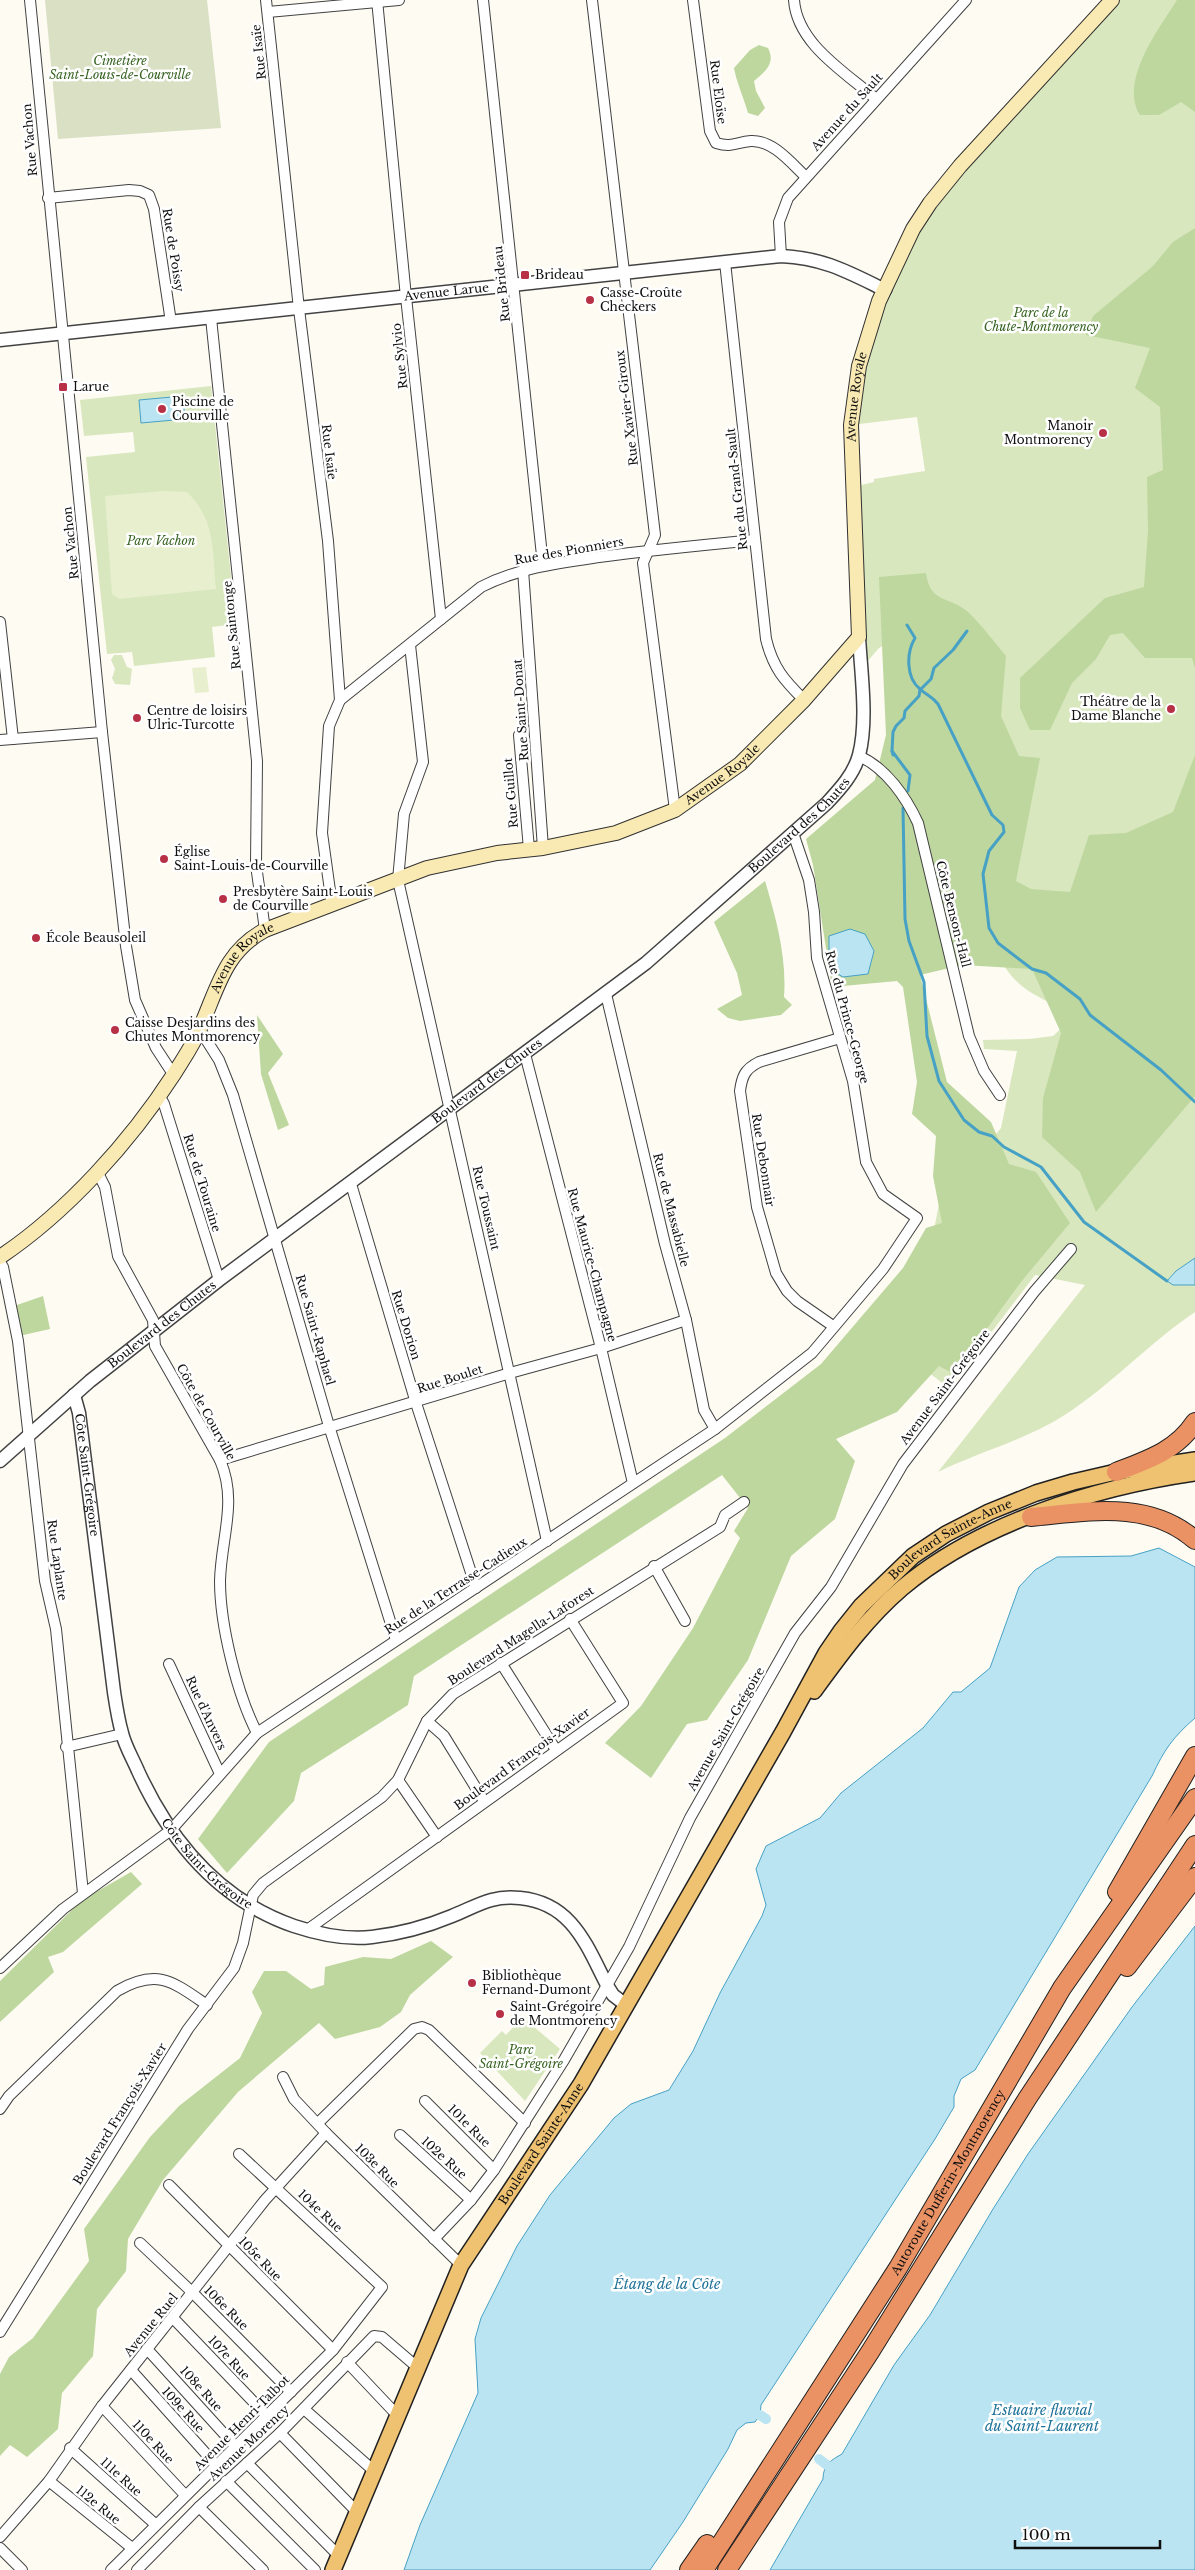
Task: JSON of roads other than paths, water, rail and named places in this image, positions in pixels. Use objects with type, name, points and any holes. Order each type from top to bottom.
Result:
[{"type":"highway","points":[[1116,1472],[1159,1455],[1187,1433],[1195,1422]]},
{"type":"highway","points":[[1031,1517],[1082,1511],[1141,1513],[1174,1526],[1195,1540]]},
{"type":"highway","points":[[1062,1988],[1195,1756]]},
{"type":"highway","name":"Autoroute Dufferin-Montmorency","points":[[704,2570],[898,2268],[1062,1988],[1195,1798]]},
{"type":"highway","name":"Autoroute Dufferin-Montmorency","points":[[727,2570],[870,2352],[1027,2099],[1195,1845]]},
{"type":"highway","points":[[1027,2099],[1195,1877]]},
{"type":"highway","points":[[690,2570],[898,2268]]},
{"type":"highway","points":[[739,2570],[806,2449]]},
{"type":"main road","name":"Avenue Royale","points":[[0,1257],[27,1239],[70,1201],[159,1095],[200,1030],[222,975],[231,958],[250,938],[265,930],[427,868],[497,853],[543,848],[616,834],[675,810],[740,764],[804,700],[859,637],[851,426],[859,366],[885,290],[913,230],[930,203],[960,166],[1112,0]]},
{"type":"main road","name":"Boulevard Sainte-Anne","points":[[336,2563],[461,2265],[547,2138],[626,2005],[783,1732],[826,1653],[841,1631],[861,1606],[913,1556],[946,1534],[1009,1502],[1073,1482],[1116,1472],[1195,1460]]},
{"type":"main road","name":"Boulevard Sainte-Anne","points":[[783,1732],[854,1637],[902,1588],[960,1549],[1031,1517],[1100,1493],[1195,1473]]},
{"type":"street","name":"Rue Vachon","points":[[30,0],[102,732],[132,992],[156,1048],[173,1074]]},
{"type":"street","name":"Rue Isaïe","points":[[266,0],[299,308],[328,541],[340,700],[330,726],[322,833],[332,905]]},
{"type":"street","points":[[268,12],[400,0]]},
{"type":"street","name":"Rue Brideau","points":[[483,0],[543,565]]},
{"type":"street","name":"Rue Xavier-Giroux","points":[[592,0],[654,536],[643,564],[675,810]]},
{"type":"street","name":"Rue Eloïse","points":[[693,0],[710,131],[716,143],[728,146],[750,141],[764,142],[806,177]]},
{"type":"street","points":[[794,0],[795,12],[800,27],[812,44],[876,98]]},
{"type":"street","name":"Rue Sylvio","points":[[377,1],[406,297],[442,619]]},
{"type":"street","name":"Avenue du Sault","points":[[781,256],[779,222],[788,198],[959,2]]},
{"type":"street","name":"Rue de Poissy","points":[[48,198],[129,190],[140,191],[149,195],[154,209],[171,322]]},
{"type":"street","name":"Avenue Larue","points":[[0,340],[781,256],[806,257],[824,262],[885,290]]},
{"type":"street","name":"Rue du Grand-Sault","points":[[725,262],[766,639],[771,659],[781,677],[804,700]]},
{"type":"street","name":"Rue Saintonge","points":[[211,318],[256,742],[256,865],[265,930]]},
{"type":"street","name":"Rue des Pionniers","points":[[340,700],[480,587],[503,576],[543,565],[649,550],[755,540]]},
{"type":"street","name":"Rue Saint-Donat","points":[[523,570],[543,848]]},
{"type":"street","points":[[0,622],[13,739]]},
{"type":"street","name":"Boulevard des Chutes","points":[[0,1461],[74,1395],[154,1330],[646,963],[842,787],[859,756],[862,711],[859,637]]},
{"type":"street","name":"Rue Toussaint","points":[[410,645],[423,762],[404,814],[398,880],[547,1541]]},
{"type":"street","points":[[0,740],[102,732]]},
{"type":"street","name":"Rue Guillot","points":[[519,735],[529,849]]},
{"type":"street","name":"Côte Benson-Hall","points":[[859,756],[879,767],[908,803],[918,823],[969,1036],[984,1071],[1000,1095]]},
{"type":"street","name":"Rue du Prince-George","points":[[792,833],[808,880],[814,912],[817,958],[853,1081],[866,1162],[873,1180],[883,1194],[917,1218]]},
{"type":"street","name":"Rue de Massabielle","points":[[606,994],[665,1244],[686,1320],[704,1410],[716,1429]]},
{"type":"street","name":"Rue Saint-Raphael","points":[[200,1030],[219,1060],[233,1095],[329,1426],[396,1640]]},
{"type":"street","name":"Rue Debonnair","points":[[833,1326],[797,1301],[787,1291],[776,1274],[757,1207],[740,1091],[742,1077],[748,1068],[759,1062],[840,1038]]},
{"type":"street","name":"Rue Maurice-Champagne","points":[[525,1054],[601,1348],[633,1483]]},
{"type":"street","name":"Rue de Touraine","points":[[159,1095],[164,1104],[219,1280]]},
{"type":"street","name":"Côte de Courville","points":[[97,1171],[105,1187],[118,1256],[154,1320],[155,1346],[220,1460],[228,1478],[229,1496],[220,1581],[225,1626],[244,1708],[257,1733]]},
{"type":"street","name":"Rue Dorion","points":[[351,1184],[416,1403],[476,1588]]},
{"type":"street","name":"Rue de la Terrasse-Cadieux","points":[[0,1968],[63,1909],[171,1830],[257,1733],[716,1429],[812,1353],[883,1269],[917,1218]]},
{"type":"street","name":"Avenue Saint-Grégoire","points":[[434,2239],[471,2200],[494,2170],[608,1987],[690,1818],[795,1633],[831,1587],[903,1464],[1034,1292],[1071,1249]]},
{"type":"street","name":"Rue Laplante","points":[[0,1262],[3,1267],[18,1341],[45,1581],[56,1630],[66,1747],[83,1893]]},
{"type":"street","name":"Rue Boulet","points":[[220,1460],[329,1426],[416,1403],[510,1373],[601,1348],[686,1320]]},
{"type":"street","name":"Côte Saint-Grégoire","points":[[74,1395],[79,1412],[114,1692],[122,1734],[146,1787],[171,1830],[214,1880],[250,1907],[277,1920],[307,1930],[338,1936],[372,1937],[413,1928],[452,1916],[483,1901],[521,1898],[554,1908],[576,1927],[613,1995],[626,2005]]},
{"type":"street","name":"Boulevard Magella-Laforest","points":[[250,1907],[253,1895],[263,1883],[382,1797],[398,1780],[427,1722],[453,1694],[654,1566],[720,1527],[725,1515],[744,1502]]},
{"type":"street","points":[[654,1566],[685,1621]]},
{"type":"street","name":"Boulevard François-Xavier","points":[[307,1930],[484,1801],[623,1703],[570,1619]]},
{"type":"street","points":[[501,1663],[556,1750]]},
{"type":"street","name":"Rue d'Anvers","points":[[169,1664],[220,1774]]},
{"type":"street","points":[[427,1722],[444,1736],[484,1801]]},
{"type":"street","points":[[66,1747],[122,1734]]},
{"type":"street","points":[[398,1780],[437,1837]]},
{"type":"street","name":"Boulevard François-Xavier","points":[[0,2332],[188,2029],[234,1968],[240,1955],[250,1907]]},
{"type":"street","points":[[0,2109],[10,2096],[117,1991],[136,1980],[155,1978],[177,1984],[206,2005]]},
{"type":"street","points":[[318,2123],[414,2029],[422,2028],[429,2030],[525,2123]]},
{"type":"street","name":"103e Rue","points":[[284,2077],[294,2099],[318,2123],[326,2134],[461,2265]]},
{"type":"street","name":"101e Rue","points":[[425,2101],[494,2170]]},
{"type":"street","name":"Avenue Ruel","points":[[0,2537],[48,2480],[130,2370],[174,2318],[230,2246],[277,2188],[326,2134]]},
{"type":"street","name":"102e Rue","points":[[400,2135],[471,2200]]},
{"type":"street","name":"104e Rue","points":[[239,2154],[382,2287]]},
{"type":"street","name":"105e Rue","points":[[169,2185],[333,2350]]},
{"type":"street","name":"106e Rue","points":[[140,2244],[193,2293],[291,2392]]},
{"type":"street","name":"Avenue Henri-Talbot","points":[[111,2570],[155,2524],[186,2496],[333,2350],[382,2287]]},
{"type":"street","name":"107e Rue","points":[[174,2318],[266,2416]]},
{"type":"street","name":"Avenue Morency","points":[[144,2568],[199,2507],[280,2433],[347,2362],[378,2335],[417,2367]]},
{"type":"street","name":"108e Rue","points":[[147,2349],[236,2447]]},
{"type":"street","points":[[347,2362],[397,2415]]},
{"type":"street","name":"109e Rue","points":[[130,2370],[216,2466]]},
{"type":"street","name":"110e Rue","points":[[102,2406],[186,2496]]},
{"type":"street","points":[[304,2409],[374,2471]]},
{"type":"street","points":[[280,2433],[357,2512]]},
{"type":"street","name":"111e Rue","points":[[70,2448],[155,2524]]},
{"type":"street","points":[[247,2464],[336,2563]]},
{"type":"street","name":"112e Rue","points":[[48,2480],[132,2548]]},
{"type":"street","points":[[226,2481],[315,2570]]},
{"type":"street","points":[[199,2507],[264,2570]]},
{"type":"street","points":[[0,2548],[22,2570]]},
{"type":"water","name":"Piscine de Courville","points":[[183,396],[185,419],[141,423],[139,400]]},
{"type":"water","points":[[850,929],[865,934],[874,951],[868,974],[843,977],[833,971],[829,954],[829,936]]},
{"type":"water","points":[[1195,1258],[1195,1285],[1173,1285],[1167,1281],[1176,1271]]},
{"type":"water","name":"Étang de la Côte","points":[[1159,1548],[1195,1567],[1195,1718],[1181,1731],[1165,1751],[1152,1776],[975,2070],[961,2079],[954,2096],[954,2107],[935,2139],[761,2405],[760,2415],[755,2422],[746,2423],[737,2430],[728,2449],[683,2522],[650,2570],[404,2570],[420,2525],[478,2393],[475,2339],[481,2318],[517,2246],[550,2195],[614,2118],[631,2104],[669,2090],[693,2051],[720,1993],[762,1916],[766,1905],[756,1869],[766,1846],[820,1818],[841,1793],[923,1728],[953,1692],[961,1692],[990,1668],[1019,1587],[1035,1570],[1057,1557],[1131,1556]]},
{"type":"water","name":"Estuaire fluvial du Saint-Laurent","points":[[1195,1926],[1195,2570],[770,2570],[823,2479],[824,2470],[831,2461],[842,2454],[894,2365],[930,2315],[1028,2154],[1132,2007]]},
{"type":"waterway","points":[[907,625],[915,638],[909,658],[912,678],[915,684],[938,704],[992,815],[1003,825],[1004,832],[989,851],[983,874],[989,928],[998,943],[1032,969],[1046,973],[1080,999],[1090,1015],[1161,1070],[1195,1102]]},
{"type":"waterway","points":[[892,751],[893,732],[904,718],[905,711],[919,696],[920,690],[931,679],[934,668],[953,650],[967,631]]},
{"type":"waterway","points":[[893,755],[892,751],[910,775],[908,791]]},
{"type":"waterway","points":[[903,808],[905,919],[909,941],[924,982],[927,1036],[939,1081],[964,1120],[979,1132],[992,1136],[1004,1147],[1041,1167],[1084,1222],[1167,1281]]},
{"type":"waterway","points":[[760,2415],[766,2419]]},
{"type":"waterway","points":[[819,2459],[827,2465]]},
{"type":"place","name":"Brideau","points":[[525,275]]},
{"type":"place","name":"Casse-Croûte Checkers","points":[[590,300]]},
{"type":"place","name":"Larue","points":[[63,387]]},
{"type":"place","name":"Piscine de Courville","points":[[162,409]]},
{"type":"place","name":"Manoir Montmorency","points":[[1103,433]]},
{"type":"place","name":"Théâtre de la Dame Blanche","points":[[1171,709]]},
{"type":"place","name":"Centre de loisirs Ulric-Turcotte","points":[[137,718]]},
{"type":"place","name":"Église Saint-Louis-de-Courville","points":[[164,859]]},
{"type":"place","name":"Presbytère Saint-Louis de Courville","points":[[223,899]]},
{"type":"place","name":"École Beausoleil","points":[[36,938]]},
{"type":"place","name":"Caisse Desjardins des Chutes Montmorency","points":[[115,1030]]},
{"type":"place","name":"Bibliothèque Fernand-Dumont","points":[[472,1983]]},
{"type":"place","name":"Saint-Grégoire de Montmorency","points":[[500,2014]]},
{"type":"park label","name":"Cimetière Saint-Louis-de-Courville","points":[[120,68]]},
{"type":"park label","name":"Parc de la Chute-Montmorency","points":[[1041,320]]},
{"type":"park label","name":"Parc Vachon","points":[[161,541]]},
{"type":"park label","name":"Parc Saint-Grégoire","points":[[521,2057]]}]
